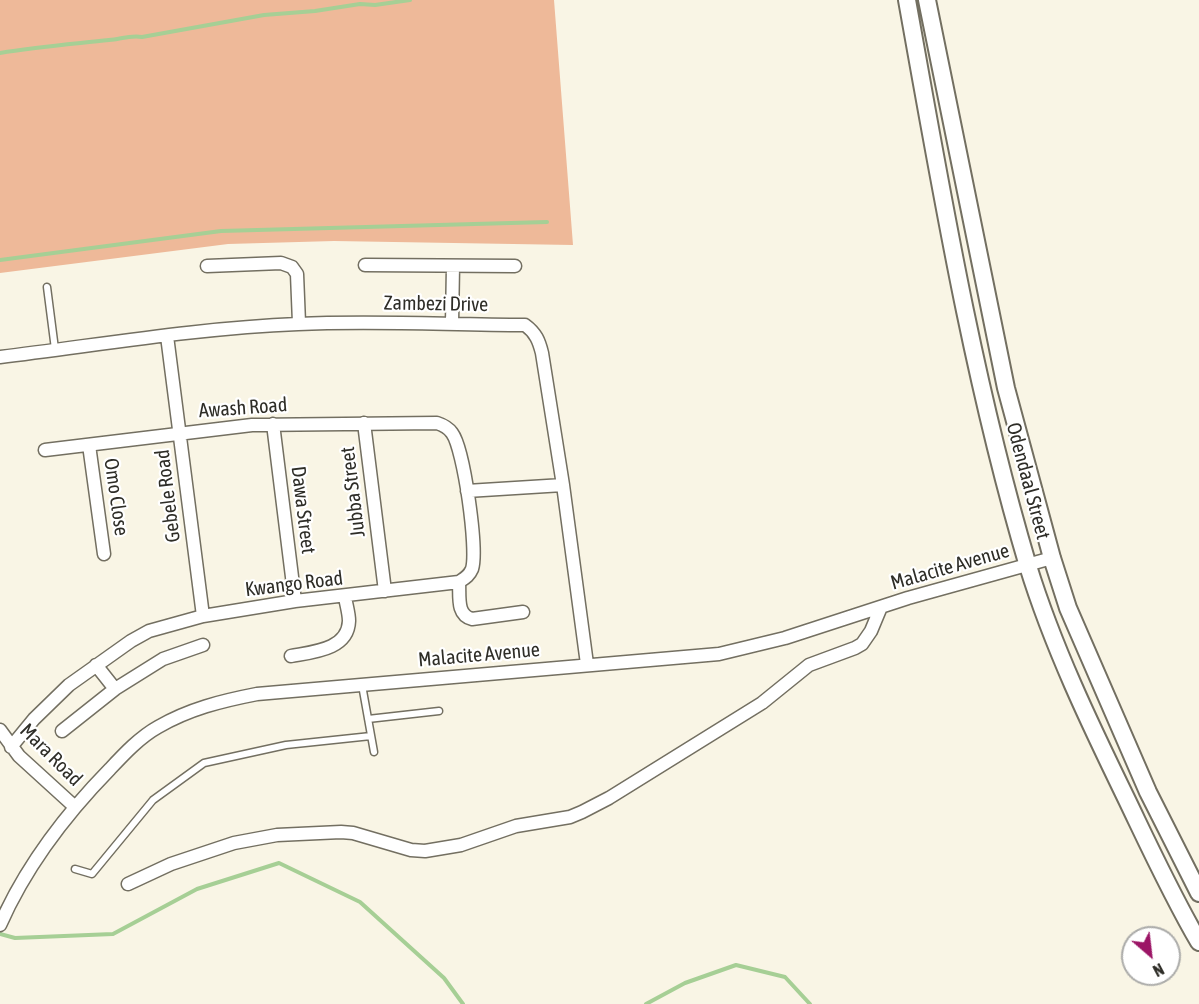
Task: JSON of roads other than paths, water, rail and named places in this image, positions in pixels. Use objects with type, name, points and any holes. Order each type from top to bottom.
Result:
[{"type":"street","name":"Odendaal Street","points":[[908,0],[982,388],[1028,565],[1041,605],[1098,741],[1153,857],[1199,942]]},
{"type":"street","name":"Odendaal Street","points":[[927,0],[1006,388],[1052,558],[1068,608],[1129,750],[1199,892]]},
{"type":"street","points":[[207,266],[281,263],[292,267],[297,274],[299,323]]},
{"type":"street","points":[[365,265],[515,266]]},
{"type":"street","points":[[452,322],[453,266]]},
{"type":"street","name":"Zambezi Drive","points":[[0,357],[201,331],[299,323],[452,322],[525,325],[534,331],[542,353],[563,485],[587,664]]},
{"type":"street","name":"Gebele Road","points":[[167,336],[203,616]]},
{"type":"street","name":"Awash Road","points":[[45,450],[273,424],[416,422],[444,425],[452,432],[459,447],[467,491]]},
{"type":"street","name":"Jubba Street","points":[[364,423],[385,591]]},
{"type":"street","name":"Dawa Street","points":[[273,424],[295,601]]},
{"type":"street","name":"Omo Close","points":[[89,445],[104,554]]},
{"type":"street","points":[[523,612],[472,619],[464,617],[461,612],[459,582],[471,571],[474,555],[467,491],[563,485]]},
{"type":"street","name":"Malacite Avenue","points":[[0,925],[9,904],[45,845],[94,785],[137,742],[155,728],[194,709],[257,694],[587,664],[642,662],[728,652],[785,638],[881,607],[1052,558]]},
{"type":"street","name":"Kwango Road","points":[[11,747],[34,719],[69,685],[139,636],[203,616],[295,601],[459,582]]},
{"type":"street","points":[[291,656],[326,650],[342,636],[349,621],[345,597]]},
{"type":"street","points":[[128,884],[171,864],[234,843],[277,835],[353,833],[411,850],[426,851],[461,845],[516,826],[570,817],[609,798],[762,703],[809,665],[862,644],[871,631],[881,607]]},
{"type":"street","points":[[62,731],[116,689],[164,659],[203,645]]},
{"type":"street","points":[[96,665],[116,689]]},
{"type":"street","name":"Mara Road","points":[[0,730],[11,747],[75,807]]},
{"type":"lane","points":[[48,287],[55,350]]},
{"type":"lane","points":[[362,685],[374,752]]},
{"type":"lane","points":[[368,719],[439,711]]},
{"type":"lane","points":[[75,869],[92,874],[153,800],[204,763],[286,745],[371,736]]},
{"type":"waterway","points":[[0,53],[142,37],[264,15],[410,0]]},
{"type":"waterway","points":[[0,260],[221,231],[547,222]]},
{"type":"waterway","points":[[0,934],[15,938],[113,934],[197,889],[279,863],[360,902],[444,978],[463,1004]]},
{"type":"waterway","points":[[646,1004],[685,983],[736,965],[785,977],[810,1004]]}]
